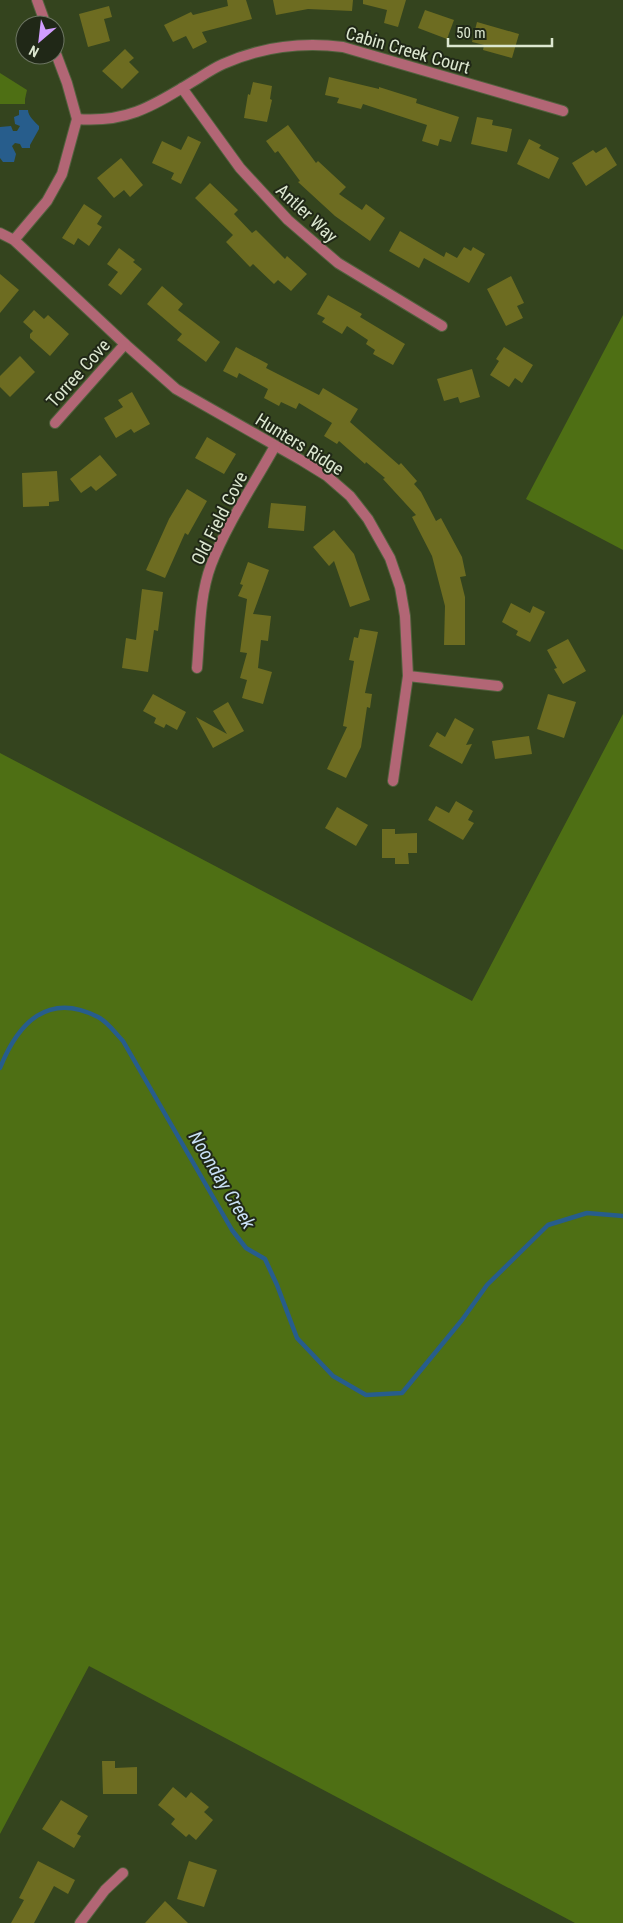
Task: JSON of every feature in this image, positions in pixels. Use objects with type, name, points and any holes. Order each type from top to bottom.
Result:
[{"type":"street","points":[[37,0],[42,15]]},
{"type":"street","name":"Cabin Creek Court","points":[[77,119],[102,120],[118,118],[146,109],[222,64],[252,53],[282,46],[322,45],[343,47],[564,111]]},
{"type":"street","points":[[14,240],[47,201],[62,174],[77,119],[60,65]]},
{"type":"street","name":"Antler Way","points":[[182,88],[240,168],[288,220],[338,263],[442,326]]},
{"type":"street","name":"Hunters Ridge","points":[[0,233],[14,240],[176,389],[327,476],[350,496],[368,518],[390,558],[400,587],[405,616],[408,676],[393,781]]},
{"type":"street","name":"Torree Cove","points":[[54,423],[125,344]]},
{"type":"street","name":"Old Field Cove","points":[[196,668],[204,594],[211,566],[221,543],[275,446]]},
{"type":"street","points":[[408,676],[498,686]]},
{"type":"street","points":[[80,1923],[105,1890],[123,1873]]},
{"type":"green space","points":[[0,73],[27,90],[25,104],[0,104]]},
{"type":"green space","points":[[623,315],[623,550],[526,499]]},
{"type":"green space","points":[[623,714],[623,1923],[575,1923],[89,1666],[0,1834],[0,753],[472,1001]]},
{"type":"water","points":[[19,110],[28,110],[30,117],[39,126],[39,129],[30,148],[22,148],[20,144],[15,143],[12,146],[16,154],[14,162],[3,162],[0,158],[0,127],[11,126],[13,131],[17,131],[20,126],[15,124],[14,117],[19,115]]},
{"type":"building","points":[[227,0],[246,0],[252,19],[202,32],[207,42],[193,49],[186,36],[173,42],[164,25],[191,12],[193,15],[228,6]]},
{"type":"building","points":[[273,0],[353,0],[352,11],[308,9],[276,15]]},
{"type":"building","points":[[363,0],[406,0],[398,27],[384,23],[387,10],[363,4]]},
{"type":"building","points":[[109,6],[112,17],[104,19],[110,41],[88,47],[79,14]]},
{"type":"building","points":[[425,10],[454,20],[447,39],[418,28]]},
{"type":"building","points":[[477,22],[519,34],[512,58],[483,50],[484,45],[472,42]]},
{"type":"building","points":[[125,49],[134,58],[129,62],[139,72],[122,89],[102,71]]},
{"type":"building","points":[[329,77],[379,89],[379,87],[417,99],[416,103],[459,117],[451,142],[440,139],[438,146],[422,141],[427,125],[363,104],[361,109],[337,103],[339,98],[325,95]]},
{"type":"building","points":[[253,82],[272,86],[270,99],[272,100],[267,122],[244,118],[248,94],[250,95]]},
{"type":"building","points":[[477,117],[493,120],[492,125],[512,129],[507,152],[471,144]]},
{"type":"building","points":[[288,125],[316,163],[318,161],[346,187],[339,194],[362,210],[366,204],[385,218],[370,241],[335,216],[298,182],[300,181],[278,151],[275,153],[266,141]]},
{"type":"building","points":[[188,136],[201,142],[181,184],[171,179],[174,173],[152,163],[162,141],[181,150]]},
{"type":"building","points":[[529,139],[541,145],[539,148],[559,158],[549,179],[517,164]]},
{"type":"building","points":[[606,147],[617,165],[586,186],[572,163],[593,150],[596,153]]},
{"type":"building","points":[[121,158],[143,185],[130,197],[124,190],[114,198],[97,178]]},
{"type":"building","points":[[210,183],[238,210],[234,214],[252,233],[256,230],[285,259],[287,256],[307,274],[291,291],[278,280],[274,284],[253,264],[250,267],[226,242],[233,235],[195,198]]},
{"type":"building","points":[[84,204],[102,216],[97,224],[102,227],[89,246],[78,238],[74,245],[62,238]]},
{"type":"building","points":[[400,231],[444,257],[446,252],[457,258],[464,247],[471,251],[473,247],[485,254],[469,283],[424,258],[419,268],[389,251]]},
{"type":"building","points":[[119,248],[135,260],[133,262],[142,269],[121,295],[108,285],[118,272],[107,264]]},
{"type":"building","points":[[0,274],[19,290],[0,313]]},
{"type":"building","points":[[511,276],[524,303],[517,306],[523,318],[506,326],[487,289]]},
{"type":"building","points":[[162,286],[183,304],[178,310],[220,342],[206,362],[177,340],[182,334],[147,304]]},
{"type":"building","points":[[328,295],[362,314],[360,317],[405,344],[393,365],[373,354],[375,350],[366,344],[368,340],[347,326],[342,334],[322,322],[325,318],[317,314]]},
{"type":"building","points":[[34,310],[44,319],[48,315],[69,334],[50,356],[30,338],[30,334],[33,331],[23,322]]},
{"type":"building","points":[[236,347],[268,364],[266,368],[319,395],[323,388],[358,409],[350,422],[399,465],[401,463],[417,481],[414,484],[421,492],[436,521],[441,518],[462,557],[466,576],[460,577],[465,597],[465,645],[444,645],[445,606],[432,556],[412,517],[416,515],[383,479],[385,478],[366,462],[365,464],[339,441],[337,444],[324,436],[332,423],[299,403],[296,409],[281,402],[279,406],[264,398],[268,389],[239,373],[237,378],[223,371]]},
{"type":"building","points":[[504,347],[533,365],[522,383],[515,378],[509,387],[490,375],[499,361],[496,359]]},
{"type":"building","points":[[20,356],[35,372],[10,397],[0,387],[0,376]]},
{"type":"building","points":[[472,369],[480,397],[460,403],[458,397],[444,401],[437,379]]},
{"type":"building","points":[[132,392],[150,424],[134,433],[131,429],[116,438],[104,418],[123,407],[118,400]]},
{"type":"building","points":[[207,437],[236,454],[224,474],[195,458]]},
{"type":"building","points":[[100,455],[117,475],[96,491],[91,486],[81,493],[70,479]]},
{"type":"building","points":[[57,471],[59,501],[49,502],[49,506],[23,507],[22,473]]},
{"type":"building","points":[[187,489],[207,501],[188,535],[185,533],[165,578],[146,570],[169,519]]},
{"type":"building","points":[[271,503],[306,506],[304,531],[268,528]]},
{"type":"building","points":[[334,530],[354,554],[370,600],[350,607],[334,561],[329,566],[313,547]]},
{"type":"building","points":[[248,562],[269,570],[253,614],[271,616],[268,641],[261,640],[258,668],[272,672],[263,704],[242,698],[247,680],[240,678],[247,653],[240,652],[247,599],[238,596],[243,585],[240,584]]},
{"type":"building","points":[[142,589],[163,592],[158,631],[154,630],[148,672],[122,668],[126,638],[136,640]]},
{"type":"building","points":[[511,603],[530,613],[533,606],[545,612],[530,642],[516,635],[518,631],[502,622]]},
{"type":"building","points":[[360,629],[378,632],[365,693],[372,694],[370,708],[367,707],[361,747],[346,778],[327,769],[347,727],[343,726],[354,661],[349,660],[354,637],[358,638]]},
{"type":"building","points":[[568,639],[586,671],[563,684],[554,669],[557,668],[547,650]]},
{"type":"building","points":[[153,694],[186,712],[177,730],[166,724],[164,728],[154,723],[156,718],[143,711]]},
{"type":"building","points":[[548,694],[576,702],[564,738],[537,729]]},
{"type":"building","points":[[228,702],[244,731],[213,748],[196,717],[227,734],[213,711]]},
{"type":"building","points":[[455,718],[474,729],[466,745],[472,744],[462,764],[429,746],[437,732],[445,737]]},
{"type":"building","points":[[529,736],[532,754],[495,759],[492,741]]},
{"type":"building","points":[[456,801],[473,811],[468,820],[474,823],[463,840],[428,820],[436,806],[449,813]]},
{"type":"building","points":[[337,807],[368,825],[356,846],[325,828]]},
{"type":"building","points":[[382,829],[395,829],[395,834],[417,833],[417,853],[408,853],[409,864],[395,864],[395,858],[382,858]]},
{"type":"building","points":[[102,1761],[115,1761],[115,1768],[137,1767],[137,1794],[103,1794]]},
{"type":"building","points":[[173,1787],[186,1798],[191,1792],[209,1807],[204,1812],[213,1820],[196,1840],[189,1834],[186,1837],[171,1824],[175,1819],[158,1805]]},
{"type":"building","points":[[61,1800],[88,1816],[77,1834],[81,1836],[74,1848],[42,1829]]},
{"type":"building","points":[[38,1861],[75,1880],[68,1894],[54,1886],[34,1923],[11,1923],[24,1900],[19,1898]]},
{"type":"building","points":[[189,1861],[217,1870],[204,1907],[177,1899]]},
{"type":"building","points":[[165,1901],[188,1923],[145,1923]]},
{"type":"waterway","name":"Noonday Creek","points":[[0,1068],[16,1037],[26,1025],[37,1016],[50,1010],[64,1008],[80,1010],[98,1017],[112,1028],[123,1041],[232,1230],[246,1248],[265,1259],[297,1338],[333,1376],[366,1395],[402,1393],[462,1320],[487,1285],[548,1225],[587,1213],[623,1216]]}]
